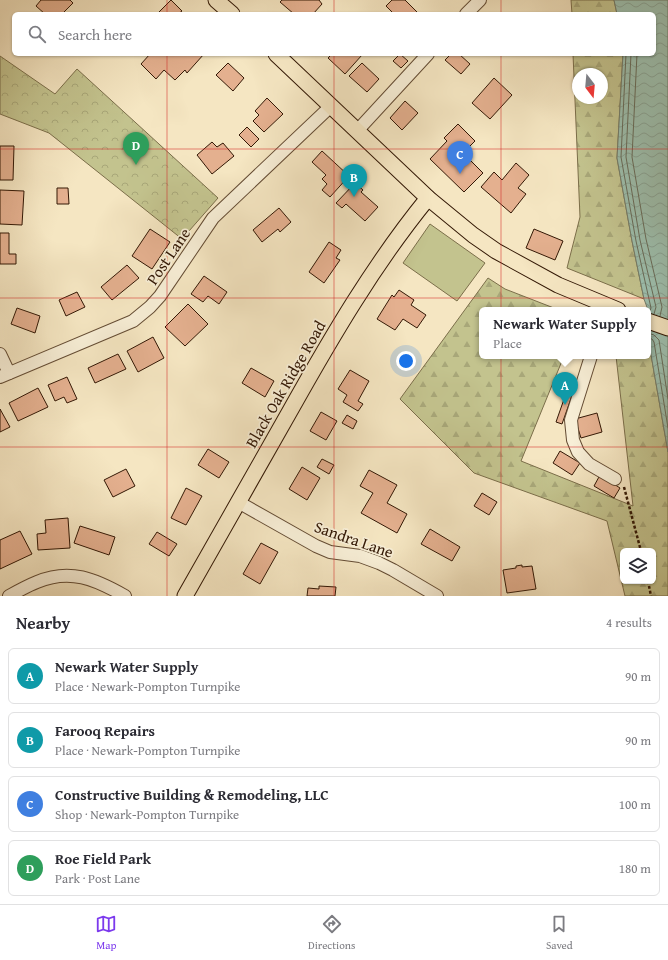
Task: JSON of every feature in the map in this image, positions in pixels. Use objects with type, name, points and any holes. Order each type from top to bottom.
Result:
[{"type":"main road","points":[[216,0],[230,12]]},
{"type":"main road","points":[[278,56],[428,198],[460,226],[496,251],[558,285],[609,307]]},
{"type":"main road","name":"Black Oak Ridge Road","points":[[185,596],[317,363],[369,279],[409,222],[428,198]]},
{"type":"main road","points":[[651,322],[668,328]]},
{"type":"street","points":[[468,12],[480,0]]},
{"type":"street","points":[[357,131],[426,56]]},
{"type":"street","name":"Post Lane","points":[[4,375],[133,321],[143,314],[160,296],[213,218],[331,106]]},
{"type":"street","points":[[0,354],[4,375]]},
{"type":"street","points":[[590,359],[571,420],[573,440],[578,452],[589,464],[615,479]]},
{"type":"street","name":"Sandra Lane","points":[[238,502],[316,546],[330,552],[360,556],[379,563],[437,596]]},
{"type":"street","points":[[9,596],[37,582],[53,577],[69,576],[86,578],[103,583],[124,596]]},
{"type":"path","points":[[615,479],[622,482],[640,548]]},
{"type":"path","points":[[649,584],[651,596]]},
{"type":"green space","points":[[571,0],[614,0],[617,12],[572,12]]},
{"type":"green space","points":[[0,56],[55,94],[77,69],[218,198],[182,239],[49,133],[0,114]]},
{"type":"green space","points":[[573,56],[623,56],[617,158],[644,299],[567,268],[580,217],[575,104],[608,104],[608,68],[574,68]]},
{"type":"green space","points":[[430,224],[485,263],[457,301],[403,263]]},
{"type":"green space","points":[[488,278],[505,289],[551,307],[479,307],[479,359],[563,359],[521,461],[633,506],[616,359],[651,359],[651,355],[668,452],[668,596],[625,596],[622,584],[656,584],[656,548],[620,548],[620,575],[607,521],[474,473],[400,399]]},
{"type":"water","points":[[614,0],[668,0],[668,452],[651,355],[651,307],[647,307],[644,299],[617,158],[623,56],[656,56],[656,12],[617,12]]},
{"type":"building","points":[[41,0],[70,0],[73,3],[64,12],[43,12],[36,6]]},
{"type":"building","points":[[171,0],[182,11],[181,12],[159,12]]},
{"type":"building","points":[[282,0],[319,0],[322,4],[315,12],[292,12],[280,2]]},
{"type":"building","points":[[392,0],[405,0],[417,12],[392,12],[386,6]]},
{"type":"building","points":[[148,56],[202,56],[187,73],[185,70],[175,80],[164,70],[156,79],[141,64]]},
{"type":"building","points":[[330,56],[361,56],[345,74],[328,58]]},
{"type":"building","points":[[398,56],[402,56],[408,61],[401,68],[393,61]]},
{"type":"building","points":[[449,56],[461,56],[470,64],[461,74],[445,60]]},
{"type":"building","points":[[228,63],[244,78],[233,91],[216,75]]},
{"type":"building","points":[[362,63],[379,79],[367,92],[349,76]]},
{"type":"building","points":[[494,78],[512,95],[490,119],[472,103]]},
{"type":"building","points":[[267,98],[283,114],[264,132],[253,121],[259,115],[255,111]]},
{"type":"building","points":[[405,101],[418,113],[402,130],[390,118]]},
{"type":"building","points":[[458,124],[475,141],[463,153],[483,173],[464,192],[430,159],[447,141],[444,138]]},
{"type":"building","points":[[247,127],[259,139],[251,147],[239,135]]},
{"type":"building","points":[[212,142],[217,147],[223,143],[234,156],[212,174],[197,155]]},
{"type":"building","points":[[0,146],[14,146],[13,180],[0,180]]},
{"type":"building","points":[[322,151],[349,176],[330,197],[322,190],[327,184],[322,179],[326,175],[312,162]]},
{"type":"building","points":[[516,163],[529,175],[518,188],[526,194],[511,213],[481,187],[494,172],[502,180]]},
{"type":"building","points":[[355,183],[363,190],[361,192],[378,207],[365,221],[346,204],[342,208],[336,203]]},
{"type":"building","points":[[57,188],[68,188],[69,204],[57,204]]},
{"type":"building","points":[[0,190],[24,191],[22,225],[0,224]]},
{"type":"building","points":[[279,208],[291,222],[280,232],[278,229],[262,242],[253,230]]},
{"type":"building","points":[[150,229],[170,242],[152,269],[132,256]]},
{"type":"building","points":[[534,229],[563,241],[555,260],[526,248]]},
{"type":"building","points":[[0,233],[9,233],[9,254],[16,254],[16,264],[0,264]]},
{"type":"building","points":[[329,242],[341,250],[336,258],[340,260],[324,283],[309,272]]},
{"type":"building","points":[[127,265],[139,278],[112,300],[101,287]]},
{"type":"building","points":[[204,276],[227,292],[219,304],[208,296],[203,302],[191,294]]},
{"type":"building","points":[[399,290],[414,300],[411,305],[426,315],[417,328],[403,319],[395,330],[377,319],[392,295],[394,297]]},
{"type":"building","points":[[77,292],[85,307],[66,316],[59,300]]},
{"type":"building","points":[[188,304],[208,324],[185,346],[165,327]]},
{"type":"building","points":[[17,308],[40,316],[35,333],[11,324]]},
{"type":"building","points":[[153,337],[164,358],[138,372],[127,351]]},
{"type":"building","points":[[118,354],[126,369],[95,383],[88,368]]},
{"type":"building","points":[[251,368],[274,381],[265,397],[242,383]]},
{"type":"building","points":[[350,370],[369,381],[358,401],[363,404],[358,411],[343,402],[347,395],[338,389]]},
{"type":"building","points":[[67,377],[77,399],[67,403],[64,397],[55,401],[48,385]]},
{"type":"building","points":[[569,385],[575,387],[562,424],[556,422]]},
{"type":"building","points":[[38,388],[48,407],[18,421],[9,403]]},
{"type":"building","points":[[0,409],[10,427],[0,432]]},
{"type":"building","points":[[321,412],[337,421],[326,440],[310,431]]},
{"type":"building","points":[[597,413],[602,432],[581,438],[575,419]]},
{"type":"building","points":[[347,415],[357,421],[353,429],[342,423]]},
{"type":"building","points":[[208,449],[229,462],[219,478],[198,465]]},
{"type":"building","points":[[560,451],[580,463],[572,475],[553,463]]},
{"type":"building","points":[[322,459],[334,465],[329,474],[317,467]]},
{"type":"building","points":[[302,467],[320,478],[307,500],[289,489]]},
{"type":"building","points":[[126,469],[135,486],[113,497],[104,480]]},
{"type":"building","points":[[369,470],[397,485],[387,503],[407,514],[397,533],[361,513],[373,493],[360,486]]},
{"type":"building","points":[[600,475],[620,488],[614,498],[594,486]]},
{"type":"building","points":[[186,488],[202,496],[186,525],[171,518]]},
{"type":"building","points":[[482,493],[497,502],[489,515],[474,506]]},
{"type":"building","points":[[68,518],[70,548],[38,550],[37,534],[46,533],[45,520]]},
{"type":"building","points":[[80,526],[115,537],[109,555],[74,543]]},
{"type":"building","points":[[430,529],[460,547],[452,561],[421,544]]},
{"type":"building","points":[[20,531],[32,554],[0,569],[0,540]]},
{"type":"building","points":[[157,532],[177,544],[169,556],[149,544]]},
{"type":"building","points":[[261,543],[278,552],[260,584],[243,574]]},
{"type":"building","points":[[522,565],[522,567],[532,566],[536,589],[507,593],[503,570],[516,568],[516,566]]},
{"type":"building","points":[[319,586],[336,587],[335,596],[307,596],[308,588],[319,589]]},
{"type":"place","name":"Roe Field Park","points":[[136,165]]},
{"type":"place","name":"Constructive Building & Remodeling, LLC","points":[[460,174]]},
{"type":"place","name":"Farooq Repairs","points":[[354,197]]},
{"type":"place","name":"Newark Water Supply","points":[[565,405]]}]
